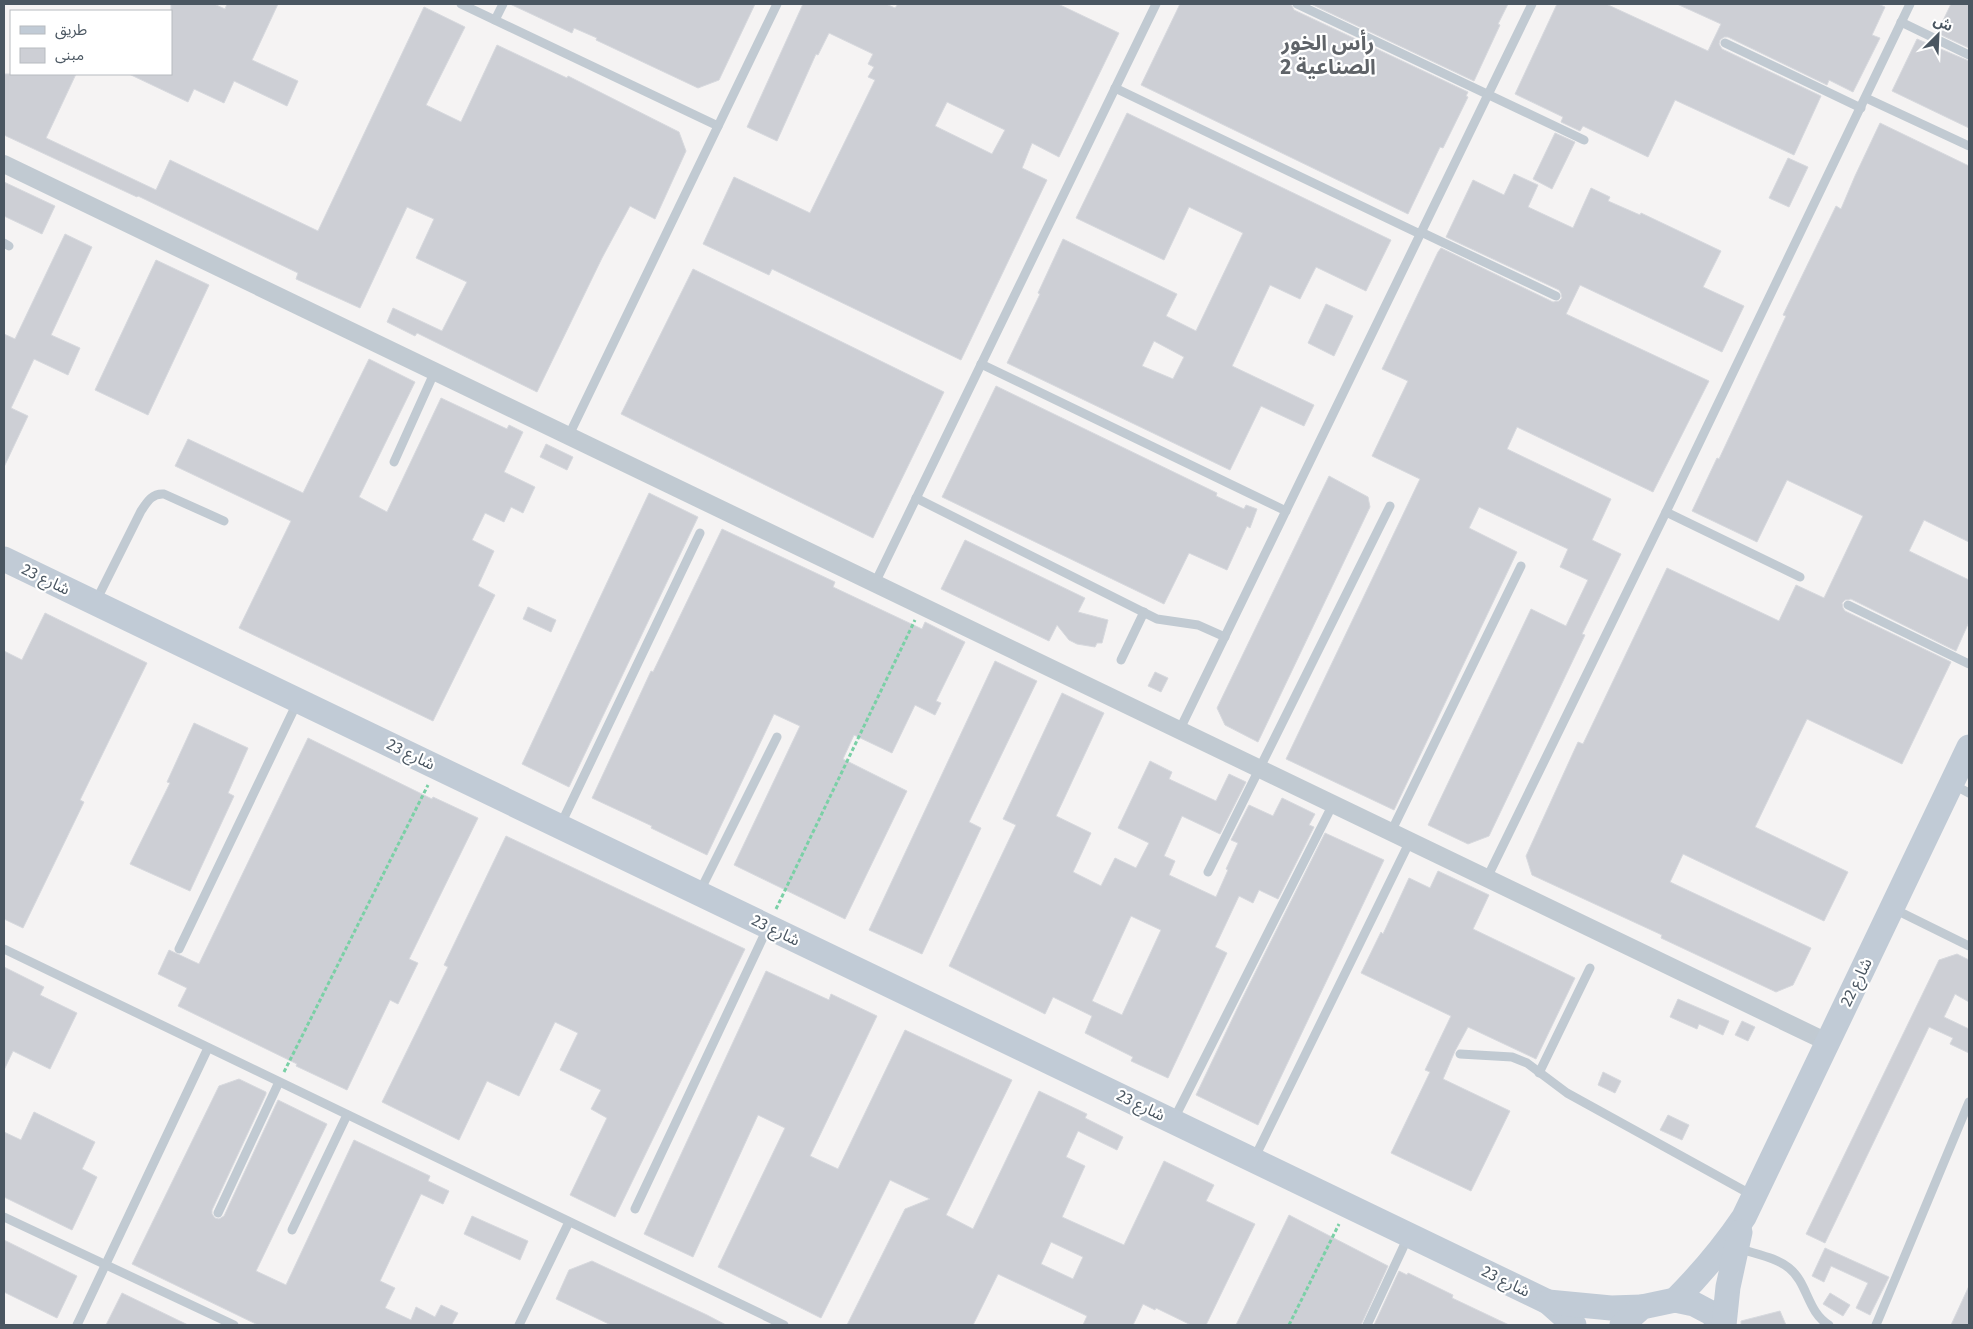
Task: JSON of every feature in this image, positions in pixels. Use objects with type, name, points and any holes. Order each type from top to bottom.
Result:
[{"type":"street","points":[[4,164],[1827,1042]]},
{"type":"street","name":"شارع 23","points":[[4,559],[1409,1234],[1548,1302],[1574,1325]]},
{"type":"street","name":"شارع 22","points":[[1675,1300],[1701,1275],[1724,1247],[1748,1206],[1892,908],[1960,789],[1969,747]]},
{"type":"street","name":"شارع 22","points":[[1723,1325],[1735,1247],[1748,1206]]},
{"type":"street","points":[[1675,1300],[1694,1304],[1711,1313],[1723,1325]]},
{"type":"street","name":"شارع 23","points":[[1548,1302],[1595,1307],[1642,1307],[1675,1300]]},
{"type":"street","points":[[1622,1325],[1642,1307]]},
{"type":"lane","points":[[461,4],[718,126]]},
{"type":"lane","points":[[495,20],[503,4]]},
{"type":"lane","points":[[569,435],[777,4]]},
{"type":"lane","points":[[875,582],[1156,4]]},
{"type":"lane","points":[[1297,4],[1584,140]]},
{"type":"lane","points":[[1180,729],[1532,4]]},
{"type":"lane","points":[[1487,878],[1862,108],[1910,4]]},
{"type":"lane","points":[[1901,22],[1969,55]]},
{"type":"lane","points":[[1725,43],[1862,108]]},
{"type":"lane","points":[[1115,88],[1556,296]]},
{"type":"lane","points":[[1866,98],[1969,146]]},
{"type":"lane","points":[[981,364],[1286,511]]},
{"type":"lane","points":[[394,462],[434,371]]},
{"type":"lane","points":[[95,603],[141,511],[154,495],[164,494],[224,521]]},
{"type":"lane","points":[[916,498],[1163,621],[1198,625],[1225,637]]},
{"type":"lane","points":[[1208,872],[1390,506]]},
{"type":"lane","points":[[1666,512],[1800,577]]},
{"type":"lane","points":[[560,826],[700,533]]},
{"type":"lane","points":[[1391,832],[1521,566]]},
{"type":"lane","points":[[1848,605],[1969,664]]},
{"type":"lane","points":[[1121,660],[1144,612]]},
{"type":"lane","points":[[179,949],[298,700]]},
{"type":"lane","points":[[699,893],[777,737]]},
{"type":"lane","points":[[1174,1121],[1333,804]]},
{"type":"lane","points":[[1254,1160],[1410,841]]},
{"type":"lane","points":[[1892,908],[1969,946]]},
{"type":"lane","points":[[635,1209],[768,926]]},
{"type":"lane","points":[[4,949],[784,1325]]},
{"type":"lane","points":[[1539,1073],[1590,968]]},
{"type":"lane","points":[[77,1325],[208,1048]]},
{"type":"lane","points":[[1460,1054],[1512,1057],[1527,1063],[1567,1093],[1748,1206]]},
{"type":"lane","points":[[218,1213],[279,1082]]},
{"type":"lane","points":[[1876,1325],[1969,1102]]},
{"type":"lane","points":[[292,1230],[347,1115]]},
{"type":"lane","points":[[4,1217],[234,1325]]},
{"type":"lane","points":[[519,1325],[569,1222]]},
{"type":"lane","points":[[1367,1325],[1409,1234]]},
{"type":"lane","points":[[1735,1247],[1782,1263],[1790,1268],[1796,1275],[1817,1315],[1829,1325]]},
{"type":"path","points":[[768,926],[922,605]]},
{"type":"path","points":[[279,1082],[438,767]]},
{"type":"path","points":[[1289,1325],[1349,1205]]},
{"type":"building","points":[[171,4],[214,4],[225,9],[227,4],[278,4],[252,60],[298,81],[287,106],[234,81],[224,103],[194,89],[188,102],[131,75],[172,75]]},
{"type":"building","points":[[510,4],[755,4],[719,80],[698,88],[596,40],[597,38],[574,28],[572,33]]},
{"type":"building","points":[[803,4],[886,4],[895,8],[898,4],[1058,4],[1119,33],[1059,157],[1032,143],[1022,168],[1047,180],[961,360],[772,269],[769,275],[703,244],[734,177],[810,213],[875,80],[868,77],[874,67],[868,64],[873,54],[829,33],[818,55],[816,54],[777,141],[747,127]],"holes":[[[947,102],[1005,130],[992,154],[935,126]]]},
{"type":"building","points":[[1180,4],[1291,4],[1294,10],[1468,92],[1466,96],[1468,97],[1443,148],[1440,147],[1408,214],[1141,85]]},
{"type":"building","points":[[1311,4],[1508,4],[1474,81]]},
{"type":"building","points":[[1557,4],[1606,4],[1708,51],[1721,24],[1677,4],[1878,4],[1885,7],[1872,35],[1880,38],[1853,92],[1829,80],[1827,85],[1728,37],[1720,40],[1719,44],[1722,49],[1821,96],[1794,155],[1675,100],[1648,157],[1583,126],[1580,131],[1561,122],[1563,117],[1515,94]]},
{"type":"building","points":[[1951,4],[1969,4],[1969,48],[1937,33]]},
{"type":"building","points":[[424,7],[465,27],[426,105],[461,122],[497,45],[567,78],[568,76],[679,132],[686,151],[655,219],[630,206],[602,258],[537,392],[417,333],[415,336],[387,322],[393,308],[442,331],[467,282],[416,258],[434,219],[407,207],[360,308],[296,279],[298,273],[138,196],[4,135],[4,74],[76,75],[46,138],[156,190],[170,160],[318,231]]},
{"type":"building","points":[[1917,39],[1969,61],[1969,128],[1892,91]]},
{"type":"building","points":[[1127,113],[1391,240],[1366,291],[1316,267],[1300,299],[1270,285],[1232,366],[1314,405],[1304,426],[1261,406],[1230,470],[1007,363],[1040,294],[1038,293],[1063,239],[1177,294],[1166,316],[1196,331],[1243,233],[1189,207],[1164,260],[1076,218]],"holes":[[[1154,341],[1184,357],[1173,379],[1142,366]]]},
{"type":"building","points":[[1880,123],[1969,166],[1969,542],[1924,520],[1909,551],[1969,580],[1969,622],[1956,651],[1851,599],[1845,600],[1842,603],[1845,611],[1951,662],[1902,764],[1807,719],[1755,827],[1848,872],[1824,921],[1683,854],[1670,882],[1811,948],[1793,985],[1776,992],[1661,938],[1662,935],[1532,875],[1526,856],[1578,742],[1583,744],[1667,568],[1779,621],[1796,585],[1824,598],[1863,516],[1787,480],[1757,542],[1692,511],[1717,458],[1719,459],[1786,316],[1783,315],[1836,206],[1841,209]]},
{"type":"building","points":[[1555,133],[1575,142],[1552,189],[1533,179]]},
{"type":"building","points":[[1788,158],[1808,167],[1789,207],[1769,198]]},
{"type":"building","points":[[1514,174],[1538,185],[1528,207],[1573,228],[1591,188],[1610,197],[1608,201],[1640,215],[1641,213],[1721,251],[1703,287],[1744,306],[1722,352],[1580,285],[1566,314],[1709,381],[1653,492],[1517,427],[1507,449],[1611,499],[1592,540],[1621,554],[1582,634],[1585,635],[1489,836],[1468,844],[1428,825],[1531,609],[1566,626],[1588,580],[1560,567],[1568,549],[1479,507],[1469,528],[1517,552],[1394,810],[1286,759],[1420,479],[1372,456],[1408,381],[1382,369],[1438,252],[1441,248],[1553,302],[1559,301],[1562,298],[1559,290],[1446,237],[1473,180],[1504,195]]},
{"type":"building","points":[[4,182],[55,206],[42,234],[4,216]]},
{"type":"building","points":[[65,234],[92,247],[51,335],[80,348],[68,375],[34,359],[11,408],[28,416],[4,467],[4,334],[15,339]]},
{"type":"building","points":[[156,260],[209,285],[148,415],[95,390]]},
{"type":"building","points":[[693,269],[944,392],[873,538],[621,414]]},
{"type":"building","points":[[1326,304],[1353,316],[1334,356],[1308,343]]},
{"type":"building","points":[[369,359],[415,382],[359,497],[387,512],[441,398],[507,429],[509,425],[523,432],[504,472],[535,487],[523,513],[511,507],[504,522],[485,513],[472,540],[494,551],[478,586],[495,595],[433,721],[239,628],[291,521],[175,466],[188,439],[303,493]]},
{"type":"building","points":[[996,386],[1217,493],[1216,496],[1244,509],[1246,505],[1257,509],[1250,528],[1247,526],[1227,570],[1189,553],[1164,604],[942,497]]},
{"type":"building","points":[[546,444],[573,457],[567,470],[540,457]]},
{"type":"building","points":[[1329,476],[1368,497],[1370,507],[1258,742],[1225,725],[1217,708]]},
{"type":"building","points":[[649,493],[698,517],[569,787],[522,764]]},
{"type":"building","points":[[722,529],[835,582],[833,587],[922,629],[925,622],[965,642],[936,701],[941,703],[935,715],[915,705],[892,753],[854,735],[843,759],[907,791],[845,919],[734,865],[800,726],[774,714],[707,855],[651,828],[652,826],[592,798],[651,671],[653,672]]},
{"type":"building","points":[[965,540],[1085,598],[1078,612],[1108,620],[1102,643],[1097,643],[1095,647],[1077,644],[1069,640],[1057,625],[1049,641],[941,589]]},
{"type":"building","points":[[528,607],[556,620],[551,632],[523,619]]},
{"type":"building","points":[[45,613],[147,663],[80,800],[84,802],[23,928],[4,919],[4,651],[22,660]]},
{"type":"building","points":[[995,661],[1037,681],[969,822],[981,828],[922,954],[869,930]]},
{"type":"building","points":[[1155,672],[1168,678],[1161,692],[1148,686]]},
{"type":"building","points":[[1062,693],[1104,713],[1056,816],[1091,833],[1073,872],[1101,886],[1115,858],[1136,868],[1149,843],[1118,828],[1150,761],[1172,772],[1169,779],[1216,801],[1229,774],[1246,782],[1220,834],[1182,816],[1164,856],[1175,861],[1169,875],[1216,897],[1238,843],[1231,840],[1249,805],[1273,816],[1282,798],[1315,814],[1309,825],[1314,827],[1278,899],[1259,890],[1253,903],[1239,896],[1215,947],[1227,953],[1168,1078],[1131,1061],[1133,1057],[1085,1033],[1092,1016],[1053,997],[1045,1014],[949,966],[1016,825],[1003,819]],"holes":[[[1131,916],[1161,930],[1122,1015],[1092,1001]]]},
{"type":"building","points":[[194,723],[248,748],[228,793],[234,796],[190,891],[130,864],[170,783],[167,782]]},
{"type":"building","points":[[308,738],[432,799],[433,797],[478,818],[409,959],[418,963],[398,1004],[390,1000],[347,1090],[178,1006],[187,988],[158,974],[169,950],[199,964]]},
{"type":"building","points":[[1325,833],[1384,860],[1258,1125],[1196,1095]]},
{"type":"building","points":[[506,836],[745,949],[615,1217],[570,1195],[607,1118],[591,1109],[601,1090],[560,1070],[578,1033],[555,1022],[519,1096],[487,1081],[459,1140],[382,1102],[448,967],[444,965]]},
{"type":"building","points":[[1438,871],[1489,895],[1473,929],[1575,978],[1536,1059],[1468,1027],[1455,1051],[1443,1079],[1510,1111],[1471,1191],[1391,1153],[1430,1072],[1425,1070],[1451,1016],[1361,973],[1381,932],[1383,934],[1409,878],[1430,888]]},
{"type":"building","points":[[1957,954],[1969,960],[1969,1002],[1955,994],[1944,1017],[1969,1029],[1969,1053],[1950,1044],[1953,1038],[1929,1027],[1825,1243],[1806,1234],[1939,960]]},
{"type":"building","points":[[4,967],[44,987],[40,995],[77,1013],[50,1069],[13,1051],[4,1070]]},
{"type":"building","points":[[766,971],[829,1000],[831,994],[877,1016],[810,1156],[838,1169],[905,1030],[1012,1080],[946,1215],[973,1229],[1039,1091],[1087,1114],[1085,1118],[1123,1137],[1117,1150],[1078,1131],[1066,1157],[1085,1166],[1062,1217],[1124,1245],[1164,1161],[1214,1185],[1206,1201],[1255,1224],[1206,1325],[1191,1325],[1156,1308],[1155,1310],[1143,1304],[1133,1325],[1083,1325],[1087,1316],[998,1274],[973,1325],[847,1325],[905,1209],[930,1199],[890,1180],[821,1318],[718,1267],[785,1128],[758,1115],[693,1257],[644,1234]],"holes":[[[1051,1242],[1083,1257],[1073,1279],[1041,1264]]]},
{"type":"building","points":[[1678,999],[1729,1021],[1723,1035],[1699,1024],[1697,1029],[1670,1017]]},
{"type":"building","points":[[1742,1021],[1755,1027],[1748,1041],[1735,1035]]},
{"type":"building","points":[[1603,1072],[1621,1081],[1615,1093],[1598,1085]]},
{"type":"building","points":[[239,1079],[266,1092],[266,1094],[212,1210],[215,1218],[219,1219],[224,1216],[278,1100],[327,1124],[256,1271],[286,1285],[354,1140],[430,1176],[428,1181],[449,1191],[443,1204],[421,1194],[380,1281],[395,1288],[385,1308],[411,1320],[416,1307],[435,1317],[441,1305],[458,1313],[453,1325],[258,1325],[132,1264],[219,1086]]},
{"type":"building","points":[[34,1112],[95,1142],[82,1169],[97,1177],[72,1230],[4,1197],[4,1132],[21,1140]]},
{"type":"building","points":[[1668,1115],[1689,1125],[1682,1140],[1660,1130]]},
{"type":"building","points":[[1289,1215],[1388,1266],[1361,1325],[1236,1325]]},
{"type":"building","points":[[472,1216],[528,1241],[520,1260],[464,1234]]},
{"type":"building","points":[[4,1240],[77,1276],[57,1318],[4,1292]]},
{"type":"building","points":[[1825,1248],[1889,1277],[1870,1315],[1856,1308],[1868,1283],[1831,1266],[1824,1282],[1812,1276]]},
{"type":"building","points":[[592,1261],[726,1325],[611,1325],[556,1299],[569,1270]]},
{"type":"building","points":[[1399,1271],[1407,1275],[1408,1273],[1453,1295],[1452,1298],[1509,1325],[1374,1325]]},
{"type":"building","points":[[1969,1286],[1969,1325],[1951,1325]]},
{"type":"building","points":[[122,1293],[188,1325],[106,1325]]},
{"type":"building","points":[[1830,1293],[1850,1305],[1843,1316],[1823,1304]]},
{"type":"building","points":[[1780,1311],[1786,1325],[1741,1325],[1741,1321]]},
{"type":"district","name":"رأس الخور الصناعية 2","points":[[1328,55]]}]
